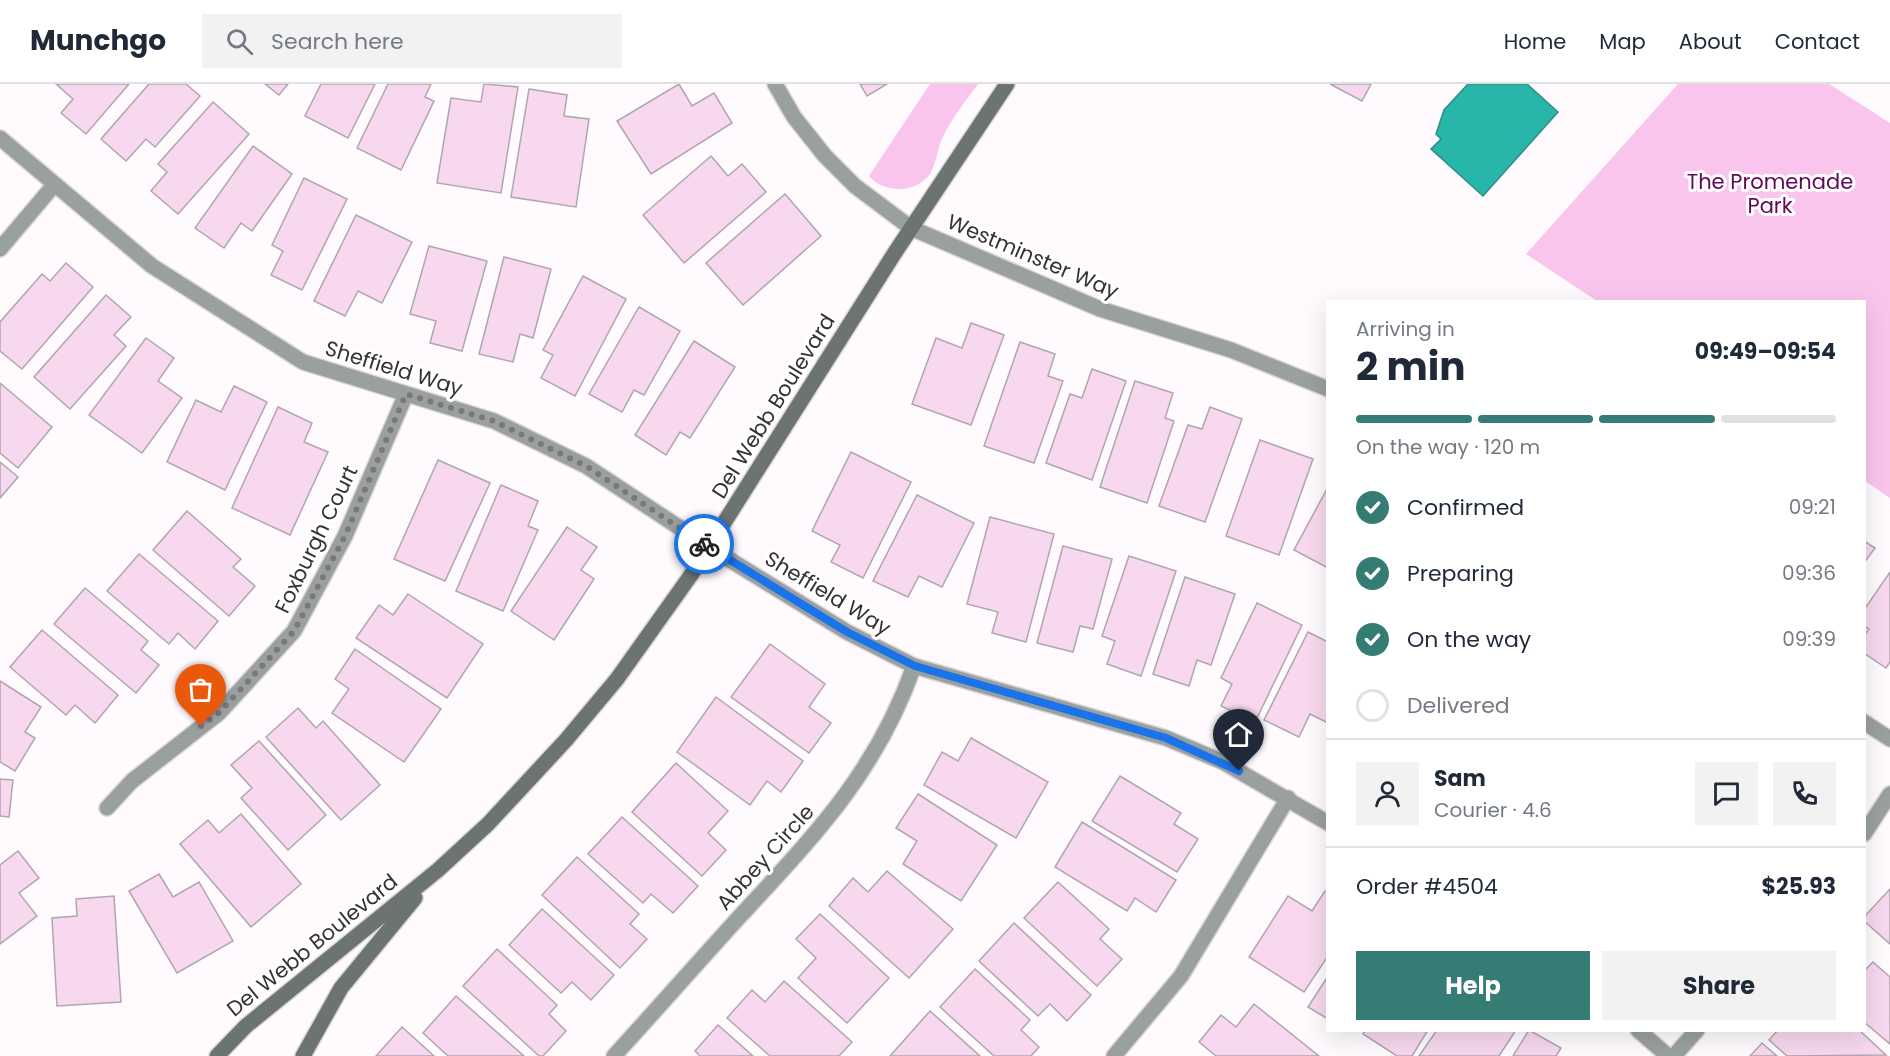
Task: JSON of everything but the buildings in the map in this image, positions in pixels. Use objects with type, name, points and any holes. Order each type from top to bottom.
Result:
[{"type":"street","name":"Westminster Way","points":[[776,84],[794,117],[825,156],[855,186],[911,228],[1100,309],[1231,350],[1326,388]]},
{"type":"street","name":"Del Webb Boulevard","points":[[217,1056],[246,1026],[438,870],[488,824],[567,740],[617,679],[666,612],[911,228],[1007,84]]},
{"type":"street","name":"Sheffield Way","points":[[0,138],[152,266],[303,362],[494,421],[586,466],[708,547],[847,632],[915,666],[1166,738],[1223,762],[1326,822]]},
{"type":"street","points":[[0,249],[54,185]]},
{"type":"street","name":"Foxburgh Court","points":[[108,808],[132,781],[219,713],[294,631],[345,536],[406,394]]},
{"type":"street","name":"Abbey Circle","points":[[614,1056],[814,835],[855,785],[901,704],[915,666]]},
{"type":"street","points":[[1866,723],[1890,739]]},
{"type":"street","points":[[1866,831],[1890,794]]},
{"type":"street","points":[[1114,1056],[1181,976],[1288,798]]},
{"type":"street","name":"Del Webb Boulevard","points":[[303,1056],[341,988],[438,870]]},
{"type":"street","points":[[1640,1032],[1668,1056]]},
{"type":"street","points":[[1674,1056],[1695,1032]]},
{"type":"green space","points":[[930,84],[978,84],[949,125],[940,143],[932,170],[924,180],[909,188],[900,189],[875,182],[869,176]]},
{"type":"green space","name":"The Promenade Park","points":[[1678,84],[1829,84],[1890,123],[1890,498],[1866,482],[1866,300],[1595,300],[1526,254]]},
{"type":"shaded area","points":[[1468,84],[1527,84],[1558,112],[1483,196],[1431,149],[1441,139],[1436,134],[1444,110]]},
{"type":"way so far","points":[[201,726],[219,713],[294,631],[345,536],[406,394],[494,421],[586,466],[704,544]]},
{"type":"route","points":[[704,544],[847,632],[915,666],[1166,738],[1239,771]]}]
